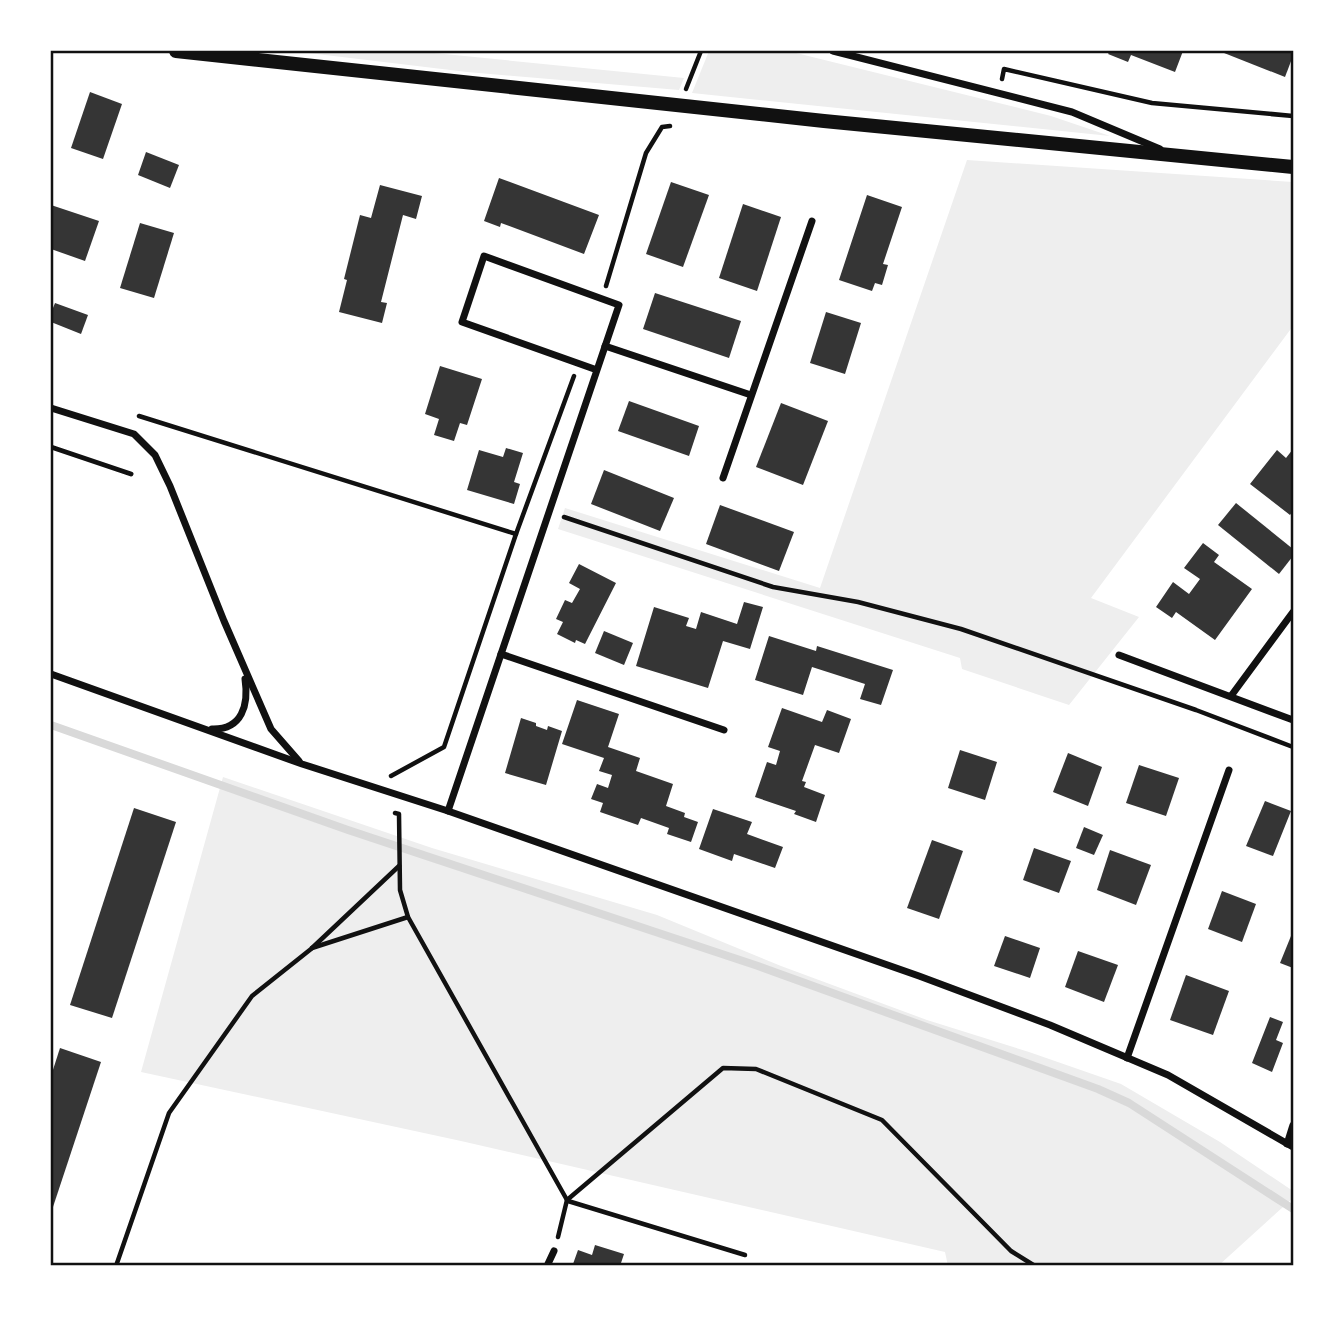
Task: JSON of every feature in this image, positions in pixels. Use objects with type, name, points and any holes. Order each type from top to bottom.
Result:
[{"type":"main road","points":[[176,51],[680,106],[1293,167]]},
{"type":"street","points":[[832,51],[1072,112],[1177,156]]},
{"type":"street","points":[[723,478],[812,221]]},
{"type":"street","points":[[448,811],[619,305],[484,256],[462,322],[597,370]]},
{"type":"street","points":[[605,346],[751,394]]},
{"type":"street","points":[[51,408],[134,433],[155,456],[271,729],[302,764]]},
{"type":"street","points":[[1231,696],[1293,612]]},
{"type":"street","points":[[501,654],[724,730]]},
{"type":"street","points":[[1119,655],[1293,720]]},
{"type":"street","points":[[204,729],[218,730],[232,726],[241,718],[246,706],[244,670]]},
{"type":"street","points":[[51,674],[302,764],[448,811],[919,976],[1168,1075],[1290,1145],[1293,1125]]},
{"type":"street","points":[[1127,1058],[1229,770]]},
{"type":"street","points":[[547,1266],[554,1251]]},
{"type":"lane","points":[[51,447],[131,474]]},
{"type":"path","points":[[602,298],[646,153],[662,127],[675,126],[701,51]]},
{"type":"path","points":[[997,93],[1004,69],[1152,103],[1293,116]]},
{"type":"path","points":[[384,790],[392,774],[444,747],[516,534],[579,363]]},
{"type":"path","points":[[131,414],[516,534]]},
{"type":"path","points":[[527,505],[773,587],[858,602],[961,629],[1196,710],[1293,747]]},
{"type":"path","points":[[399,829],[400,890],[408,917],[567,1200],[745,1255]]},
{"type":"path","points":[[116,1266],[169,1113],[251,996],[311,949],[399,865]]},
{"type":"path","points":[[311,949],[408,917]]},
{"type":"path","points":[[554,1251],[567,1200],[723,1068],[756,1069],[882,1120],[1011,1251],[1035,1266]]},
{"type":"shaded area","points":[[292,51],[414,51],[684,78],[679,90],[467,72]]},
{"type":"shaded area","points":[[709,51],[788,51],[1051,116],[1110,136],[692,93]]},
{"type":"shaded area","points":[[967,160],[1293,182],[1293,326],[1091,598],[1139,617],[1069,705],[962,669],[960,658],[558,529],[565,508],[820,588]]},
{"type":"shaded area","points":[[223,777],[432,848],[657,915],[781,966],[927,1020],[1121,1084],[1220,1142],[1293,1191],[1293,1198],[1218,1266],[948,1266],[945,1252],[461,1141],[141,1072]]},
{"type":"building","points":[[1110,51],[1183,51],[1175,72],[1131,55],[1128,62],[1108,54]]},
{"type":"building","points":[[1219,51],[1293,51],[1293,56],[1285,77]]},
{"type":"building","points":[[90,92],[122,104],[103,159],[71,148]]},
{"type":"building","points":[[146,152],[179,165],[170,188],[138,175]]},
{"type":"building","points":[[499,178],[599,215],[584,254],[501,223],[500,227],[484,221]]},
{"type":"building","points":[[671,182],[709,195],[683,267],[646,254]]},
{"type":"building","points":[[380,185],[422,196],[416,219],[403,215],[381,302],[387,303],[382,323],[339,312],[360,215],[371,218]]},
{"type":"building","points":[[867,195],[902,207],[883,264],[888,265],[882,285],[875,283],[872,291],[839,280]]},
{"type":"building","points":[[743,204],[781,217],[757,291],[719,278]]},
{"type":"building","points":[[51,205],[99,221],[85,261],[51,249]]},
{"type":"building","points":[[140,223],[174,233],[154,298],[120,288]]},
{"type":"building","points":[[655,293],[741,321],[729,358],[643,329]]},
{"type":"building","points":[[55,303],[88,315],[81,334],[51,322]]},
{"type":"building","points":[[826,312],[861,323],[845,374],[810,363]]},
{"type":"building","points":[[440,366],[482,379],[467,425],[460,423],[454,441],[434,435],[439,419],[425,414]]},
{"type":"building","points":[[629,401],[699,426],[689,456],[618,431]]},
{"type":"building","points":[[781,403],[828,421],[803,485],[756,467]]},
{"type":"building","points":[[506,448],[523,453],[514,482],[520,484],[514,504],[467,490],[479,450],[503,457]]},
{"type":"building","points":[[1293,449],[1293,511],[1290,515],[1250,484],[1277,450],[1286,458]]},
{"type":"building","points":[[604,470],[674,498],[660,531],[591,504]]},
{"type":"building","points":[[1236,503],[1293,549],[1293,556],[1279,574],[1218,525]]},
{"type":"building","points":[[720,505],[794,532],[779,571],[706,544]]},
{"type":"building","points":[[1203,543],[1219,555],[1214,562],[1252,589],[1215,640],[1176,612],[1172,618],[1156,607],[1173,582],[1189,594],[1200,579],[1184,568]]},
{"type":"building","points":[[579,564],[616,583],[585,644],[576,640],[575,643],[557,634],[563,622],[556,619],[565,600],[572,603],[580,589],[569,583]]},
{"type":"building","points":[[744,602],[763,607],[750,649],[723,641],[708,688],[636,666],[654,607],[689,618],[686,626],[696,629],[701,612],[737,624]]},
{"type":"building","points":[[604,631],[633,643],[624,665],[595,653]]},
{"type":"building","points":[[769,636],[816,651],[817,646],[893,670],[881,705],[860,699],[865,684],[812,667],[803,695],[755,680]]},
{"type":"building","points":[[577,700],[619,714],[608,747],[640,758],[636,771],[673,784],[666,806],[685,813],[684,817],[698,822],[691,842],[667,834],[669,828],[641,818],[638,825],[600,812],[603,803],[591,799],[597,784],[608,788],[612,775],[599,771],[604,758],[562,744]]},
{"type":"building","points":[[782,708],[822,722],[827,710],[851,719],[839,753],[815,745],[802,781],[806,782],[804,787],[825,795],[816,822],[794,814],[796,811],[755,797],[767,762],[776,765],[780,751],[768,747]]},
{"type":"building","points":[[521,718],[547,730],[548,726],[562,731],[546,785],[505,773]]},
{"type":"building","points":[[960,750],[997,762],[985,800],[948,788]]},
{"type":"building","points":[[1068,753],[1102,767],[1088,806],[1053,792]]},
{"type":"building","points":[[1139,765],[1179,778],[1166,816],[1126,803]]},
{"type":"building","points":[[1265,801],[1291,811],[1273,856],[1246,846]]},
{"type":"building","points":[[134,808],[176,822],[112,1018],[70,1005]]},
{"type":"building","points":[[713,809],[752,822],[747,834],[783,847],[775,868],[734,854],[732,861],[699,849]]},
{"type":"building","points":[[1084,827],[1103,835],[1094,855],[1076,848]]},
{"type":"building","points":[[932,840],[963,851],[939,919],[907,908]]},
{"type":"building","points":[[1034,848],[1071,861],[1059,893],[1023,880]]},
{"type":"building","points":[[1110,850],[1151,865],[1136,905],[1097,890]]},
{"type":"building","points":[[1222,891],[1256,904],[1242,942],[1208,929]]},
{"type":"building","points":[[1293,931],[1293,968],[1280,963]]},
{"type":"building","points":[[1005,936],[1040,948],[1030,978],[994,966]]},
{"type":"building","points":[[1078,951],[1118,965],[1104,1002],[1065,987]]},
{"type":"building","points":[[1186,975],[1229,991],[1213,1035],[1170,1020]]},
{"type":"building","points":[[1270,1017],[1283,1022],[1276,1040],[1283,1043],[1272,1072],[1252,1063]]},
{"type":"building","points":[[60,1048],[101,1062],[51,1213],[51,1076]]},
{"type":"building","points":[[595,1245],[624,1254],[620,1266],[573,1264],[578,1250],[592,1255]]},
{"type":"waterway","points":[[51,725],[348,830],[758,966],[1098,1089],[1129,1103],[1293,1209]]}]
